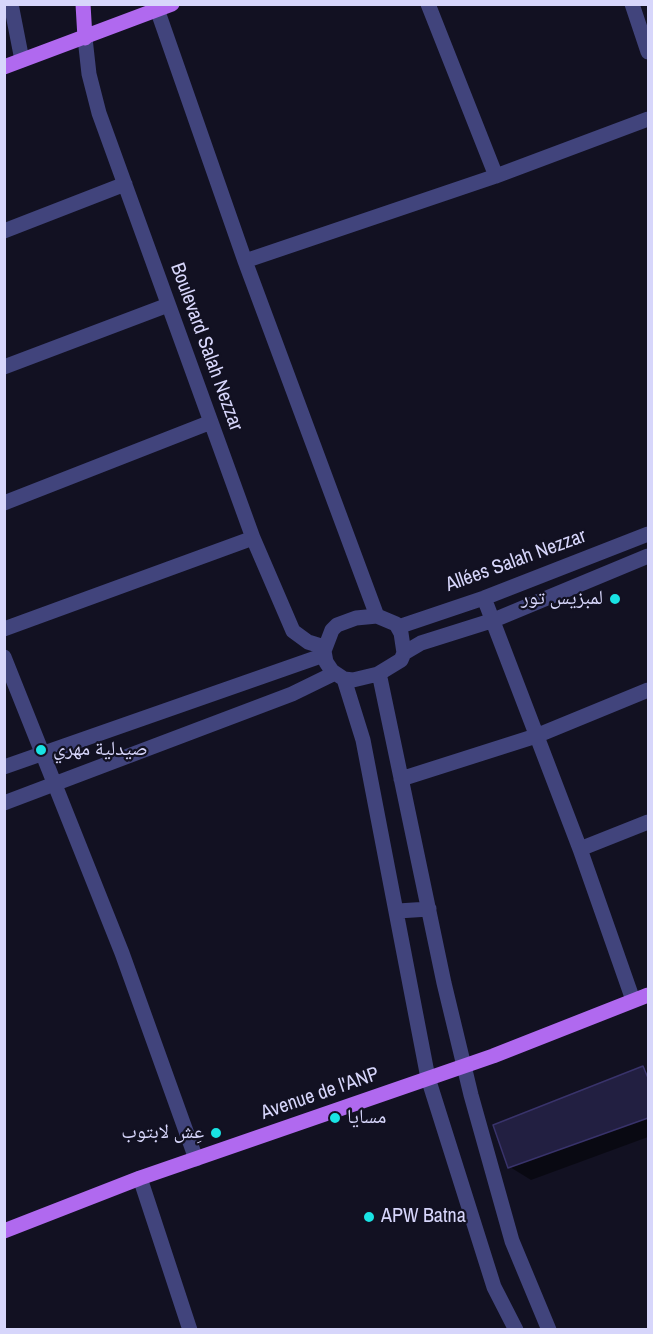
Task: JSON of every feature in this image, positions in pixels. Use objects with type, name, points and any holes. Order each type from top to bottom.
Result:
[{"type":"main road","points":[[83,4],[85,38]]},
{"type":"main road","points":[[4,67],[85,38],[162,6]]},
{"type":"main road","name":"Avenue de l'ANP","points":[[4,1231],[140,1178],[465,1067],[648,995]]},
{"type":"street","points":[[11,4],[22,60]]},
{"type":"street","points":[[428,4],[496,176]]},
{"type":"street","points":[[632,4],[648,52]]},
{"type":"street","points":[[162,6],[245,261],[378,616]]},
{"type":"street","name":"Boulevard Salah Nezzar","points":[[85,38],[89,74],[99,113],[253,538],[293,631],[324,651]]},
{"type":"street","points":[[245,261],[496,176],[648,119]]},
{"type":"street","points":[[4,231],[125,184]]},
{"type":"street","points":[[4,367],[168,305]]},
{"type":"street","points":[[4,503],[211,422]]},
{"type":"street","name":"Allées Salah Nezzar","points":[[398,627],[484,598],[648,534]]},
{"type":"street","points":[[4,629],[253,538]]},
{"type":"street","points":[[4,803],[340,676],[352,680],[379,673],[397,664],[404,653],[421,643],[494,620],[648,556]]},
{"type":"street","points":[[484,598],[580,849],[633,1000]]},
{"type":"street","points":[[404,653],[398,627],[378,616],[356,618],[337,625],[324,651],[326,662],[340,676],[363,740],[398,911],[428,1078],[494,1287],[516,1329]]},
{"type":"street","points":[[4,767],[324,651]]},
{"type":"street","points":[[4,657],[53,786],[122,953],[196,1159]]},
{"type":"street","points":[[379,673],[465,1067],[512,1240],[549,1329]]},
{"type":"street","points":[[401,779],[536,736],[648,690]]},
{"type":"street","points":[[580,849],[648,822]]},
{"type":"street","points":[[398,911],[429,909]]},
{"type":"street","points":[[140,1178],[190,1329]]},
{"type":"building","points":[[643,1066],[648,1078],[648,1118],[508,1168],[493,1125]]},
{"type":"place","name":"لمبزيس تور","points":[[615,599]]},
{"type":"place","name":"صيدلية مهري","points":[[41,750]]},
{"type":"place","name":"مسايا","points":[[335,1118]]},
{"type":"place","name":"عِش لابتوب","points":[[216,1133]]},
{"type":"place","name":"APW Batna","points":[[369,1217]]}]
